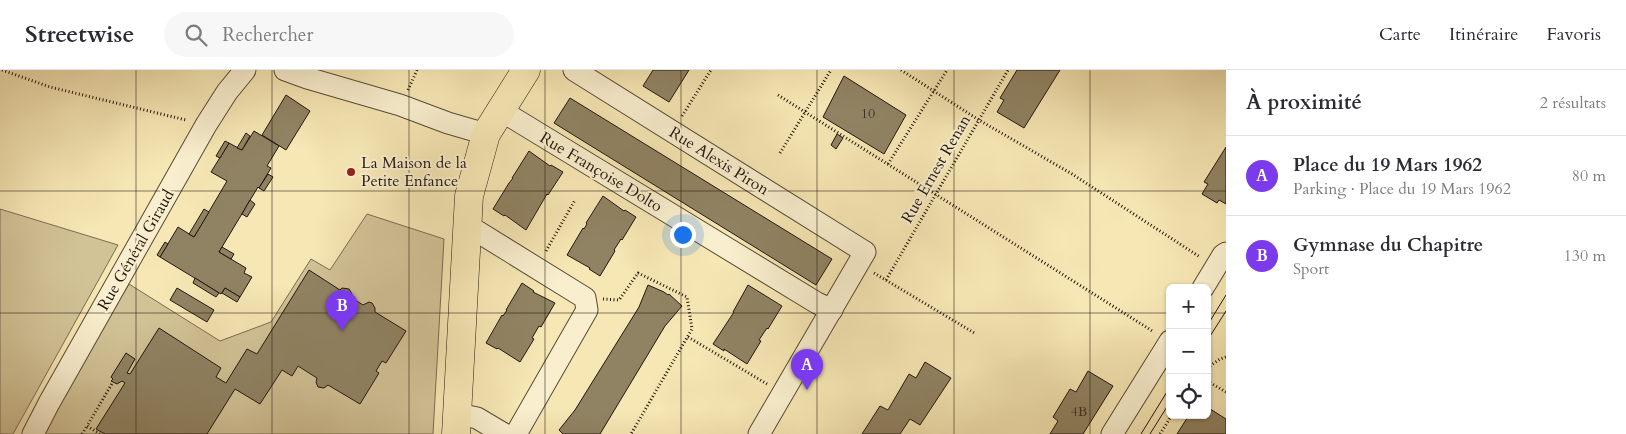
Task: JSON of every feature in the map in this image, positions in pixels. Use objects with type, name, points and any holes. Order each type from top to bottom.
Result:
[{"type":"main road","points":[[457,424],[469,196],[486,134],[526,70]]},
{"type":"street","name":"Rue Général Giraud","points":[[33,434],[48,403],[206,125],[227,92],[245,70]]},
{"type":"street","points":[[284,70],[310,74],[448,123],[486,134]]},
{"type":"street","name":"Rue Alexis Piron","points":[[574,70],[673,132],[862,258]]},
{"type":"street","name":"Rue Françoise Dolto","points":[[500,110],[817,303],[832,310]]},
{"type":"street","points":[[468,225],[585,298],[587,310],[516,434]]},
{"type":"street","points":[[759,434],[862,258]]},
{"type":"street","points":[[1206,284],[1221,260]]},
{"type":"street","points":[[1112,434],[1166,347]]},
{"type":"street","points":[[457,424],[477,418],[504,434]]},
{"type":"path","points":[[2,70],[50,87],[206,125]]},
{"type":"path","points":[[673,132],[711,70]]},
{"type":"path","points":[[780,153],[831,70]]},
{"type":"path","points":[[901,70],[979,120],[1221,260]]},
{"type":"path","points":[[888,164],[947,70]]},
{"type":"path","name":"Rue Ernest Renan","points":[[886,280],[1008,70]]},
{"type":"path","points":[[778,95],[1166,340]]},
{"type":"path","points":[[537,268],[576,200]]},
{"type":"path","points":[[862,258],[886,280],[976,334]]},
{"type":"path","points":[[585,298],[619,300],[638,273],[687,297],[692,329],[631,434]]},
{"type":"path","points":[[688,337],[783,394]]},
{"type":"path","points":[[1211,365],[1220,359],[1226,358]]},
{"type":"path","points":[[82,434],[113,382]]},
{"type":"path","points":[[1211,383],[1226,392]]},
{"type":"path","points":[[1160,434],[1169,419]]},
{"type":"path","points":[[87,426],[100,434]]},
{"type":"shaded area","points":[[0,209],[118,245],[13,434],[0,434]]},
{"type":"shaded area","points":[[367,214],[444,239],[433,434],[46,434],[41,430],[129,284],[220,341],[271,322],[311,259],[330,270]]},
{"type":"building","points":[[653,70],[689,70],[669,102],[643,86]]},
{"type":"building","points":[[1017,70],[1060,70],[1024,128],[997,112],[1004,100],[1000,98]]},
{"type":"building","points":[[844,76],[906,115],[884,154],[823,117]]},
{"type":"building","points":[[286,95],[310,111],[286,150],[262,135]]},
{"type":"building","points":[[570,98],[832,259],[816,285],[554,123]]},
{"type":"building","points":[[254,131],[279,146],[267,166],[271,168],[219,252],[246,268],[244,273],[252,277],[240,297],[225,288],[221,294],[160,257],[178,227],[194,237],[227,181],[211,172],[229,143],[242,150]]},
{"type":"building","points":[[246,133],[250,136],[242,150],[237,148]]},
{"type":"building","points":[[837,134],[843,138],[836,149],[831,145]]},
{"type":"building","points":[[225,141],[229,143],[220,158],[216,156]]},
{"type":"building","points":[[1226,147],[1226,204],[1219,200],[1217,203],[1202,194],[1208,184],[1204,182]]},
{"type":"building","points":[[529,151],[550,166],[563,172],[547,194],[526,230],[493,209]]},
{"type":"building","points":[[268,174],[273,177],[264,191],[259,188]]},
{"type":"building","points":[[603,196],[636,217],[614,250],[600,276],[567,255]]},
{"type":"building","points":[[250,200],[255,204],[247,217],[242,214]]},
{"type":"building","points":[[204,209],[209,212],[194,237],[189,234]]},
{"type":"building","points":[[165,242],[168,244],[160,257],[157,255]]},
{"type":"building","points":[[222,247],[234,254],[231,259],[219,252]]},
{"type":"building","points":[[309,270],[340,290],[342,288],[349,289],[352,298],[363,305],[369,302],[372,303],[375,312],[406,331],[386,363],[382,361],[376,371],[379,373],[360,404],[328,385],[324,388],[318,387],[317,378],[298,366],[292,376],[282,370],[260,404],[235,389],[207,434],[105,434],[96,429],[125,383],[122,381],[117,384],[111,381],[113,379],[111,377],[126,353],[135,359],[127,373],[130,374],[159,328],[221,368],[216,377],[226,383],[247,349],[257,354]]},
{"type":"building","points":[[195,278],[219,293],[216,297],[193,283]]},
{"type":"building","points":[[522,283],[533,292],[555,303],[541,327],[539,326],[532,338],[534,339],[520,362],[486,343]]},
{"type":"building","points":[[648,285],[669,294],[682,306],[665,326],[600,434],[563,434],[559,430],[575,410],[639,307]]},
{"type":"building","points":[[748,285],[782,306],[759,340],[761,341],[747,364],[713,344],[734,312]]},
{"type":"building","points":[[177,288],[214,310],[207,322],[170,300]]},
{"type":"building","points":[[225,288],[240,297],[237,302],[222,293]]},
{"type":"building","points":[[925,362],[951,378],[920,425],[910,419],[900,434],[862,434],[880,406],[888,410],[909,374],[916,378]]},
{"type":"building","points":[[1088,371],[1113,386],[1083,434],[1050,434],[1058,421],[1053,417],[1070,389],[1076,392]]},
{"type":"building","points":[[1211,410],[1226,419],[1226,434],[1177,434],[1186,419],[1211,419]]},
{"type":"tram line","points":[[1211,319],[1226,295]]},
{"type":"tram line","points":[[1211,335],[1226,311]]},
{"type":"tram line","points":[[1141,434],[1166,393]]},
{"type":"tram line","points":[[1150,434],[1166,408]]},
{"type":"place","name":"La Maison de la Petite Enfance","points":[[351,172]]},
{"type":"place","name":"Gymnase du Chapitre","points":[[342,331]]},
{"type":"place","name":"Place du 19 Mars 1962","points":[[807,390]]}]
